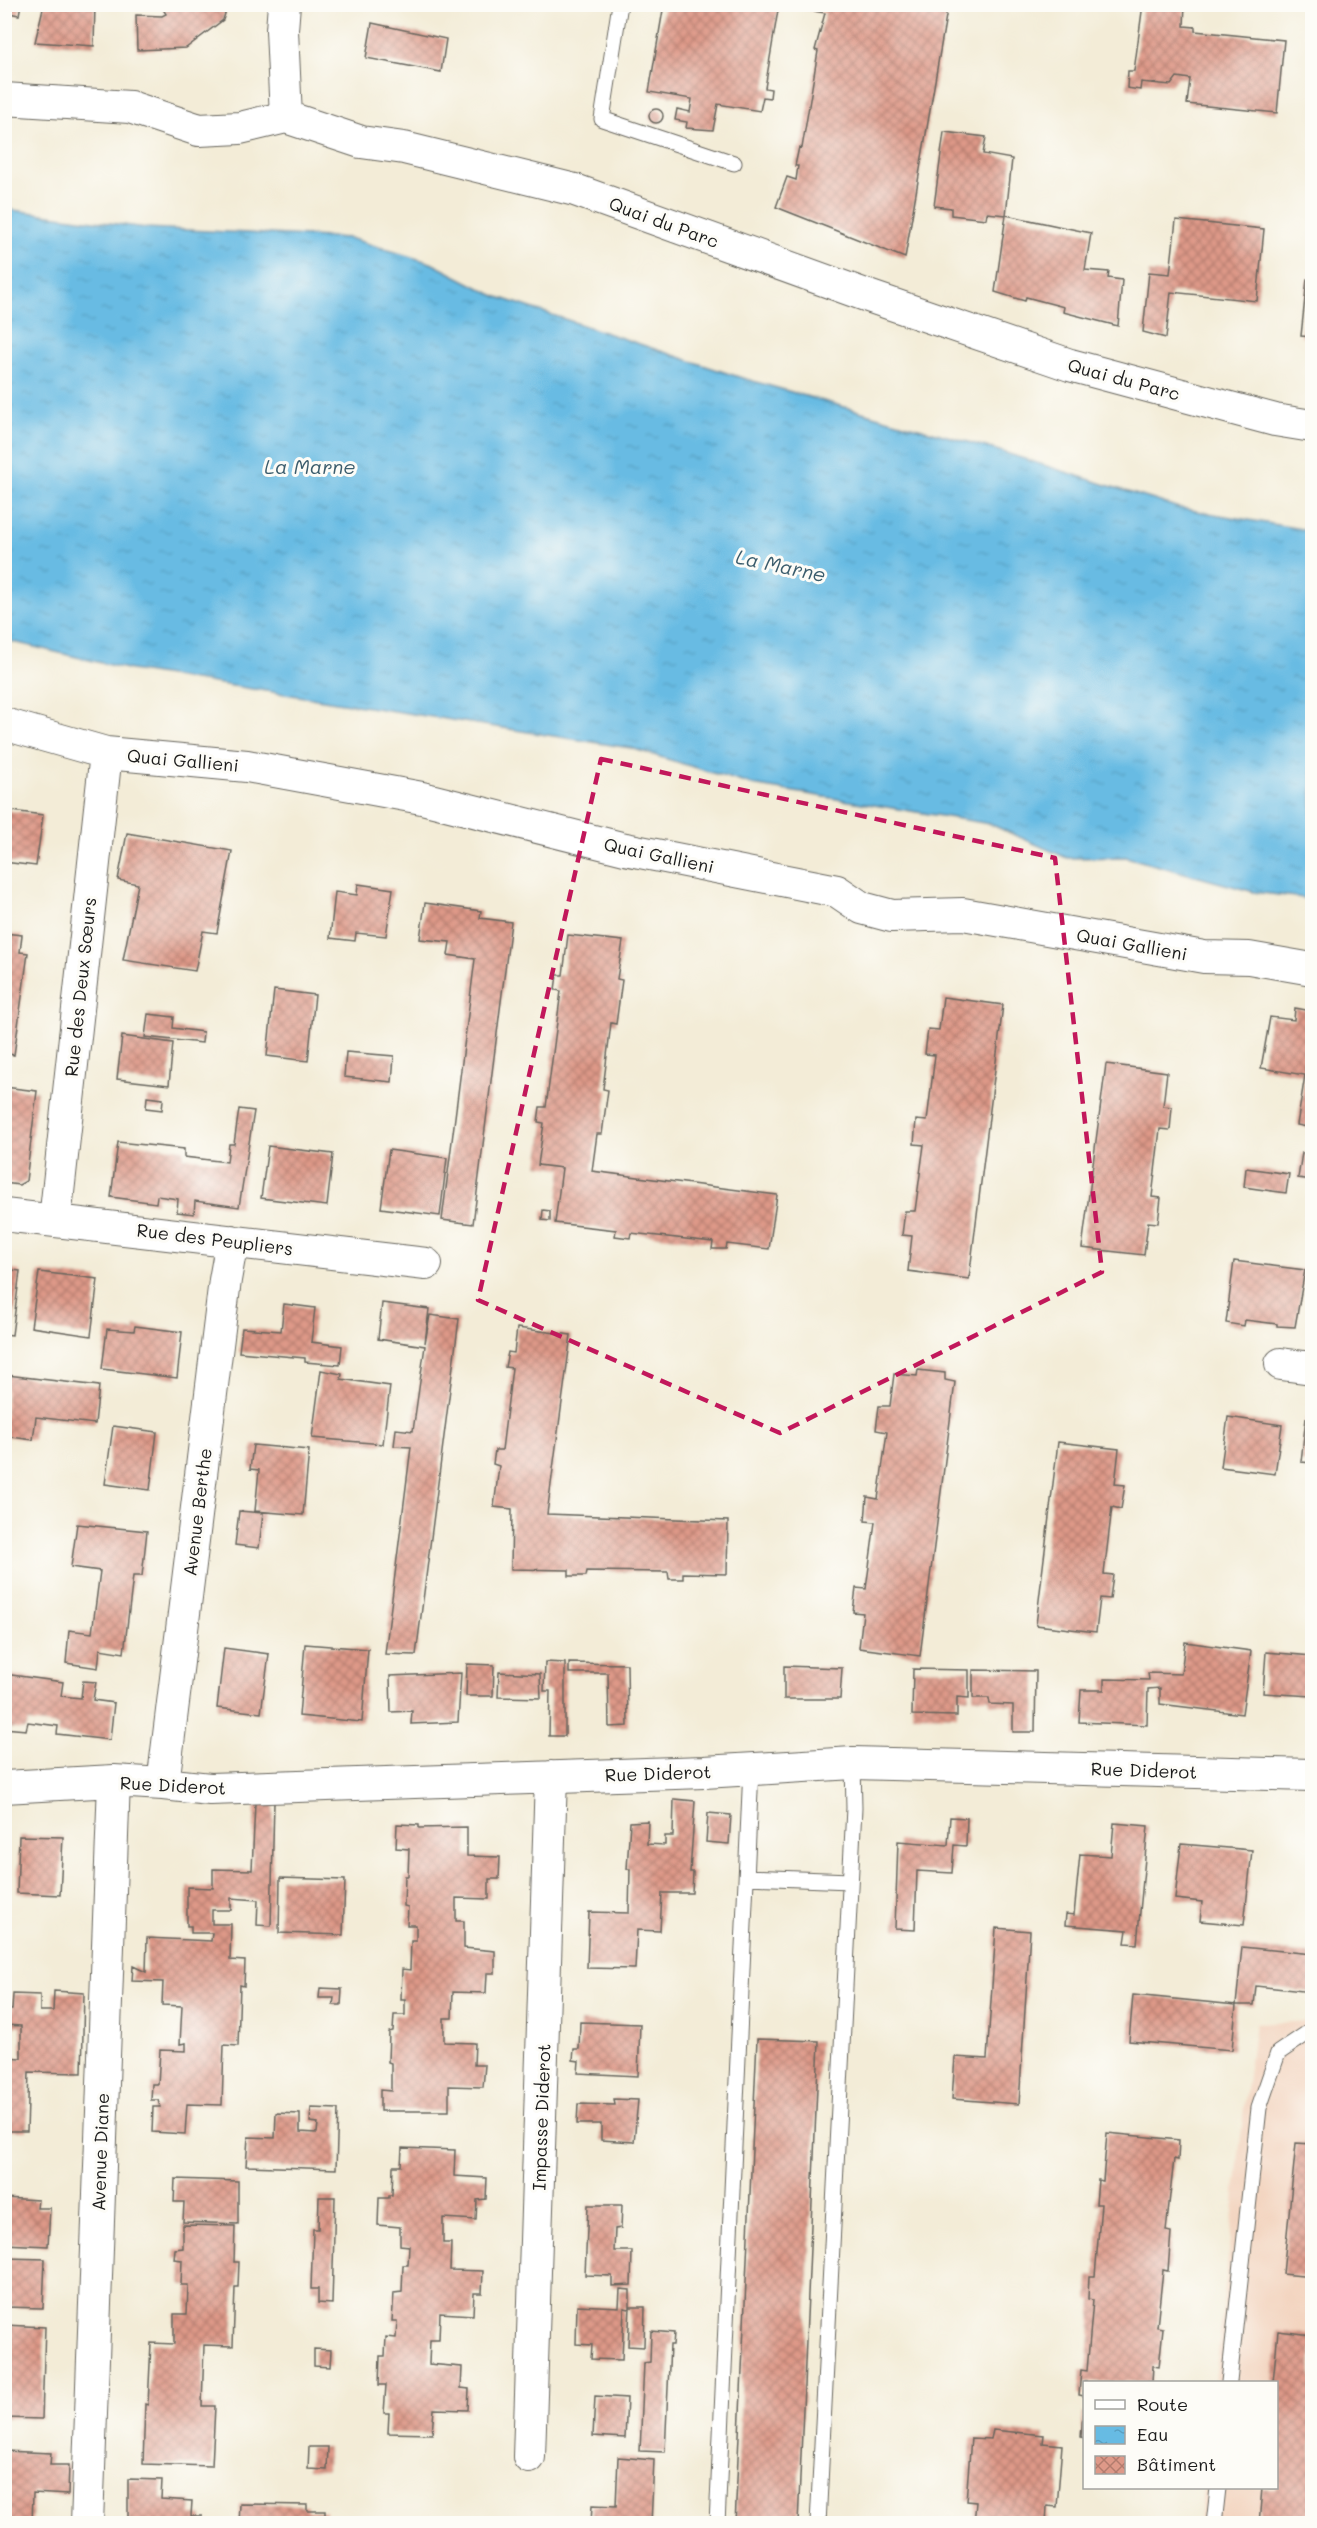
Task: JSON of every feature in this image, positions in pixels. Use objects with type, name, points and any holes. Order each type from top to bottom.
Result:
[{"type":"street","points":[[4,99],[130,107],[199,130],[240,128],[286,117],[282,30],[284,4]]},
{"type":"street","name":"Quai du Parc","points":[[286,117],[361,142],[404,148],[575,190],[871,297],[1070,365],[1275,420],[1312,426]]},
{"type":"street","name":"Quai Gallieni","points":[[4,724],[106,753],[247,766],[422,798],[625,849],[837,891],[862,908],[892,916],[963,914],[1204,957],[1249,958],[1312,969]]},
{"type":"street","name":"Rue des Deux Sœurs","points":[[55,1221],[106,753]]},
{"type":"street","name":"Rue des Peupliers","points":[[4,1215],[426,1264]]},
{"type":"street","name":"Avenue Berthe","points":[[163,1784],[225,1280],[232,1241]]},
{"type":"street","points":[[1281,1364],[1312,1368]]},
{"type":"street","name":"Rue Diderot","points":[[4,1786],[114,1781],[210,1789],[853,1764],[1312,1775]]},
{"type":"street","name":"Impasse Diderot","points":[[529,2457],[551,1777]]},
{"type":"street","name":"Avenue Diane","points":[[87,2523],[114,1781]]},
{"type":"lane","points":[[620,4],[602,119],[734,163]]},
{"type":"lane","points":[[818,2523],[854,1808],[853,1764]]},
{"type":"lane","points":[[717,2523],[752,1769]]},
{"type":"lane","points":[[747,1877],[850,1881]]},
{"type":"lane","points":[[1229,2381],[1259,2108],[1278,2053],[1312,2030]]},
{"type":"lane","points":[[1214,2523],[1218,2489]]},
{"type":"highlighted area","points":[[601,759],[1055,858],[1102,1272],[780,1433],[478,1300]]},
{"type":"shaded area","points":[[1312,2021],[1312,2523],[1199,2524],[1203,2489],[1278,2489],[1278,2381],[1215,2381],[1255,2024]]},
{"type":"water","name":"La Marne","points":[[5,209],[146,228],[349,238],[431,263],[495,296],[742,378],[996,450],[1179,508],[1312,531],[1312,899],[1254,892],[1126,857],[1067,858],[990,824],[752,785],[631,748],[131,670],[5,640]]},
{"type":"building","points":[[4,4],[21,4],[19,15],[4,12]]},
{"type":"building","points":[[44,4],[95,4],[94,46],[35,42]]},
{"type":"building","points":[[160,4],[228,4],[223,20],[186,48],[137,50],[136,15],[162,16],[166,14]]},
{"type":"building","points":[[664,4],[779,4],[765,88],[771,89],[770,98],[763,97],[760,111],[718,104],[713,130],[686,128],[687,122],[675,120],[677,109],[690,112],[692,99],[649,92]]},
{"type":"building","points":[[793,4],[948,4],[905,258],[776,207],[787,177],[796,180],[798,166],[795,166],[799,147],[802,148],[818,51],[815,50],[825,13],[792,7]]},
{"type":"building","points":[[1143,4],[1185,4],[1184,26],[1195,27],[1195,31],[1284,40],[1277,113],[1187,104],[1190,79],[1177,77],[1171,85],[1141,82],[1140,90],[1127,88],[1128,71],[1134,71]]},
{"type":"building","points":[[372,23],[446,39],[441,72],[366,58]]},
{"type":"building","points":[[653,109],[659,109],[663,116],[659,123],[653,123],[649,119],[649,113]]},
{"type":"building","points":[[944,132],[986,137],[983,154],[1012,159],[1006,215],[987,213],[986,219],[951,215],[951,208],[934,206]]},
{"type":"building","points":[[1006,215],[1091,233],[1085,270],[1109,272],[1108,278],[1122,280],[1118,326],[1063,312],[1064,307],[1026,297],[1025,301],[995,292]]},
{"type":"building","points":[[1176,220],[1264,229],[1257,301],[1171,292],[1166,338],[1143,332],[1149,272],[1170,274]]},
{"type":"building","points":[[1307,279],[1312,279],[1312,337],[1301,336]]},
{"type":"building","points":[[4,810],[43,815],[36,866],[4,862]]},
{"type":"building","points":[[127,833],[232,851],[217,933],[203,931],[195,971],[123,960],[138,884],[118,880]]},
{"type":"building","points":[[358,884],[393,889],[386,936],[356,933],[355,941],[330,938],[335,892],[357,895]]},
{"type":"building","points":[[425,903],[481,911],[480,918],[511,922],[473,1224],[442,1220],[475,959],[448,955],[450,942],[420,939]]},
{"type":"building","points":[[4,933],[22,935],[20,952],[28,953],[14,1055],[4,1053]]},
{"type":"building","points":[[568,935],[623,941],[617,979],[622,980],[616,1024],[611,1023],[603,1089],[608,1090],[602,1134],[597,1134],[592,1171],[777,1195],[769,1249],[727,1244],[726,1249],[712,1249],[713,1242],[631,1233],[630,1238],[615,1236],[616,1230],[555,1223],[562,1168],[538,1165],[544,1123],[538,1122],[540,1107],[546,1107],[561,991],[555,990],[557,975],[563,975]]},
{"type":"building","points":[[274,990],[315,995],[308,1061],[267,1056]]},
{"type":"building","points":[[943,997],[1003,1005],[969,1279],[908,1271],[912,1236],[902,1235],[905,1211],[915,1211],[924,1145],[914,1144],[916,1120],[927,1121],[935,1055],[925,1054],[928,1029],[939,1030]]},
{"type":"building","points":[[1295,1008],[1312,1011],[1305,1072],[1312,1073],[1312,1128],[1297,1125],[1305,1075],[1261,1068],[1270,1017],[1294,1020]]},
{"type":"building","points":[[148,1014],[174,1017],[173,1028],[203,1032],[202,1043],[145,1037]]},
{"type":"building","points":[[122,1036],[173,1043],[169,1085],[117,1079]]},
{"type":"building","points":[[346,1052],[394,1056],[392,1082],[344,1077]]},
{"type":"building","points":[[1106,1064],[1167,1072],[1163,1106],[1172,1107],[1170,1130],[1160,1129],[1152,1197],[1161,1198],[1158,1223],[1148,1222],[1144,1255],[1082,1248]]},
{"type":"building","points":[[4,1087],[37,1091],[26,1181],[19,1185],[4,1183]]},
{"type":"building","points":[[147,1097],[163,1099],[162,1110],[146,1108]]},
{"type":"building","points":[[239,1109],[254,1111],[239,1207],[195,1201],[194,1214],[177,1212],[178,1199],[157,1196],[156,1203],[111,1197],[118,1142],[184,1149],[184,1157],[227,1162],[229,1144],[234,1144]]},
{"type":"building","points":[[268,1146],[333,1154],[327,1206],[261,1198]]},
{"type":"building","points":[[389,1150],[447,1158],[440,1216],[381,1208]]},
{"type":"building","points":[[1302,1153],[1312,1155],[1312,1180],[1298,1178]]},
{"type":"building","points":[[1246,1168],[1289,1174],[1286,1193],[1244,1187]]},
{"type":"building","points":[[543,1210],[550,1211],[550,1221],[542,1220]]},
{"type":"building","points":[[1234,1261],[1305,1270],[1295,1327],[1245,1320],[1244,1326],[1226,1323]]},
{"type":"building","points":[[4,1269],[20,1271],[12,1335],[4,1334]]},
{"type":"building","points":[[39,1272],[98,1279],[91,1336],[31,1327]]},
{"type":"building","points":[[382,1303],[429,1309],[425,1343],[430,1315],[459,1319],[416,1655],[385,1654],[411,1447],[394,1446],[396,1429],[413,1431],[425,1346],[378,1339]]},
{"type":"building","points":[[284,1304],[315,1308],[311,1342],[342,1346],[340,1365],[305,1362],[305,1358],[239,1352],[242,1328],[281,1331]]},
{"type":"building","points":[[135,1326],[182,1332],[177,1378],[102,1369],[107,1329],[134,1331]]},
{"type":"building","points":[[517,1328],[571,1335],[547,1514],[728,1521],[727,1574],[683,1573],[683,1579],[669,1579],[668,1572],[587,1571],[586,1576],[569,1576],[569,1570],[511,1569],[512,1509],[494,1507],[499,1466],[493,1464],[495,1450],[502,1450],[512,1368],[505,1367],[508,1352],[514,1353]]},
{"type":"building","points":[[321,1370],[342,1374],[341,1379],[390,1386],[383,1444],[312,1438]]},
{"type":"building","points":[[918,1370],[945,1373],[945,1380],[955,1382],[920,1656],[859,1648],[863,1613],[853,1612],[856,1588],[866,1589],[875,1522],[865,1521],[867,1497],[878,1499],[887,1432],[876,1430],[879,1406],[890,1406],[894,1374],[917,1376]]},
{"type":"building","points":[[7,1375],[99,1386],[95,1424],[36,1417],[33,1440],[4,1436]]},
{"type":"building","points":[[1228,1417],[1282,1425],[1275,1474],[1221,1467]]},
{"type":"building","points":[[1306,1418],[1312,1419],[1312,1463],[1301,1462]]},
{"type":"building","points":[[113,1426],[157,1432],[150,1490],[105,1484]]},
{"type":"building","points":[[1058,1442],[1119,1449],[1115,1484],[1125,1485],[1121,1509],[1112,1507],[1104,1574],[1113,1575],[1110,1599],[1100,1598],[1096,1632],[1036,1625]]},
{"type":"building","points":[[253,1445],[309,1450],[303,1515],[255,1511],[259,1470],[250,1469]]},
{"type":"building","points":[[239,1511],[263,1513],[259,1548],[235,1545]]},
{"type":"building","points":[[77,1524],[147,1531],[142,1576],[133,1576],[124,1653],[100,1649],[98,1668],[66,1663],[69,1630],[92,1633],[100,1571],[71,1567]]},
{"type":"building","points":[[1185,1642],[1251,1651],[1242,1714],[1160,1704],[1160,1688],[1148,1689],[1147,1725],[1079,1722],[1081,1690],[1104,1690],[1104,1679],[1149,1680],[1148,1673],[1181,1674]]},
{"type":"building","points":[[305,1644],[368,1649],[362,1722],[299,1716]]},
{"type":"building","points":[[224,1648],[269,1654],[261,1713],[217,1708]]},
{"type":"building","points":[[1266,1652],[1312,1656],[1312,1696],[1263,1693]]},
{"type":"building","points":[[545,1662],[565,1663],[565,1736],[549,1736],[550,1691],[544,1691]]},
{"type":"building","points":[[569,1663],[627,1664],[628,1726],[609,1727],[608,1673],[569,1673]]},
{"type":"building","points":[[467,1664],[494,1665],[493,1696],[466,1696]]},
{"type":"building","points":[[784,1666],[842,1668],[840,1699],[784,1699]]},
{"type":"building","points":[[913,1669],[969,1670],[969,1698],[957,1697],[957,1716],[912,1715]]},
{"type":"building","points":[[973,1670],[1036,1671],[1035,1732],[1013,1732],[1013,1705],[990,1704],[989,1698],[973,1698]]},
{"type":"building","points":[[499,1672],[540,1674],[541,1698],[498,1697]]},
{"type":"building","points":[[461,1673],[458,1722],[411,1724],[412,1711],[391,1712],[390,1676]]},
{"type":"building","points":[[4,1674],[63,1682],[61,1696],[81,1698],[83,1681],[96,1682],[93,1700],[114,1703],[110,1740],[57,1734],[58,1726],[28,1722],[26,1730],[4,1728]]},
{"type":"building","points":[[674,1799],[695,1801],[690,1872],[693,1872],[692,1893],[662,1893],[660,1931],[637,1930],[635,1969],[587,1968],[589,1912],[629,1913],[630,1869],[627,1869],[630,1822],[648,1821],[647,1844],[665,1845],[665,1836],[673,1836]]},
{"type":"building","points":[[274,1802],[271,1926],[257,1925],[258,1900],[231,1898],[231,1910],[212,1910],[212,1924],[231,1924],[230,1960],[245,1961],[244,1986],[240,1985],[238,2046],[224,2045],[222,2105],[187,2104],[185,2134],[152,2132],[153,2107],[160,2107],[158,2100],[151,2100],[152,2084],[158,2084],[160,2050],[186,2051],[186,2043],[180,2044],[182,2006],[162,2005],[163,1982],[132,1981],[133,1966],[146,1972],[147,1938],[211,1941],[212,1933],[191,1933],[191,1926],[187,1926],[187,1887],[213,1888],[213,1869],[252,1870],[255,1803]]},
{"type":"building","points":[[708,1813],[731,1815],[729,1844],[706,1842]]},
{"type":"building","points":[[950,1817],[967,1818],[966,1846],[954,1845],[952,1873],[917,1871],[915,1930],[895,1929],[898,1841],[948,1845]]},
{"type":"building","points":[[1114,1823],[1148,1826],[1137,1944],[1125,1943],[1127,1930],[1065,1925],[1066,1914],[1074,1915],[1080,1854],[1111,1856]]},
{"type":"building","points":[[397,1824],[419,1825],[419,1828],[467,1827],[467,1856],[500,1857],[499,1879],[489,1879],[489,1899],[456,1898],[456,1921],[464,1921],[464,1948],[495,1951],[495,1973],[487,1973],[486,1993],[453,1992],[452,2018],[444,2018],[444,2042],[475,2043],[474,2065],[485,2065],[483,2087],[449,2086],[449,2111],[380,2111],[380,2090],[391,2091],[391,2063],[388,2062],[389,2032],[393,2031],[394,2015],[405,2015],[405,2000],[401,2000],[402,1969],[410,1970],[411,1941],[416,1941],[416,1925],[407,1925],[408,1907],[404,1906],[409,1849],[396,1848]]},
{"type":"building","points":[[19,1836],[63,1837],[60,1895],[17,1893]]},
{"type":"building","points":[[1181,1844],[1252,1850],[1244,1925],[1200,1921],[1202,1902],[1175,1899]]},
{"type":"building","points":[[280,1878],[345,1880],[343,1935],[279,1933]]},
{"type":"building","points":[[996,1928],[1030,1931],[1019,2104],[952,2099],[955,2057],[987,2059]]},
{"type":"building","points":[[1242,1947],[1312,1954],[1312,1992],[1256,1986],[1254,2005],[1236,2005]]},
{"type":"building","points":[[320,1988],[342,1989],[341,2005],[333,2005],[334,1998],[319,1998]]},
{"type":"building","points":[[54,1991],[84,1993],[82,2073],[29,2072],[27,2131],[4,2131],[4,2057],[21,2058],[21,2026],[4,2025],[4,2010],[12,2010],[13,1994],[40,1995],[40,2011],[53,2011]]},
{"type":"building","points":[[1133,1995],[1236,2005],[1232,2050],[1129,2041]]},
{"type":"building","points":[[580,2022],[640,2024],[638,2076],[578,2073],[579,2061],[573,2060],[574,2049],[579,2049]]},
{"type":"building","points":[[757,2039],[819,2041],[798,2524],[735,2524]]},
{"type":"building","points":[[614,2099],[638,2100],[634,2142],[601,2140],[601,2124],[577,2124],[578,2104],[615,2105]]},
{"type":"building","points":[[311,2108],[338,2109],[336,2169],[246,2166],[248,2137],[275,2138],[276,2113],[300,2114],[300,2132],[317,2133],[318,2123],[310,2122]]},
{"type":"building","points":[[1107,2133],[1179,2140],[1178,2160],[1174,2159],[1166,2231],[1171,2232],[1168,2271],[1163,2270],[1157,2327],[1163,2328],[1159,2367],[1153,2366],[1152,2381],[1083,2381],[1083,2396],[1079,2395],[1081,2370],[1087,2371],[1093,2300],[1088,2299],[1089,2276],[1095,2276],[1101,2204],[1096,2204],[1098,2180],[1103,2181]]},
{"type":"building","points":[[1296,2143],[1312,2144],[1312,2277],[1283,2274]]},
{"type":"building","points":[[402,2148],[455,2150],[454,2176],[487,2178],[486,2199],[477,2200],[476,2220],[443,2218],[443,2243],[451,2243],[450,2270],[483,2271],[482,2293],[474,2293],[473,2315],[440,2313],[439,2340],[430,2340],[429,2364],[462,2367],[461,2388],[469,2389],[468,2410],[434,2409],[432,2434],[388,2433],[389,2413],[384,2413],[386,2385],[379,2385],[380,2356],[385,2356],[386,2337],[396,2338],[397,2321],[392,2321],[394,2293],[402,2292],[403,2265],[408,2265],[409,2246],[400,2245],[400,2227],[378,2225],[379,2198],[389,2198],[389,2195],[392,2195],[393,2166],[401,2166]]},
{"type":"building","points":[[175,2179],[238,2181],[238,2224],[183,2222],[184,2202],[174,2202]]},
{"type":"building","points":[[319,2197],[335,2197],[332,2304],[318,2303],[318,2289],[311,2289],[313,2229],[318,2229]]},
{"type":"building","points":[[4,2198],[38,2200],[37,2208],[50,2208],[48,2246],[4,2244]]},
{"type":"building","points":[[588,2205],[622,2205],[621,2228],[615,2229],[614,2251],[632,2251],[631,2285],[612,2286],[612,2276],[585,2275]]},
{"type":"building","points":[[183,2225],[235,2226],[234,2262],[239,2262],[238,2287],[235,2287],[233,2346],[204,2345],[202,2406],[215,2406],[212,2466],[143,2464],[145,2404],[148,2405],[151,2343],[174,2344],[174,2314],[187,2314],[188,2285],[181,2285],[182,2260],[174,2259],[175,2249],[183,2248]]},
{"type":"building","points":[[4,2258],[45,2259],[43,2308],[4,2307]]},
{"type":"building","points":[[620,2289],[630,2290],[630,2309],[624,2308],[622,2360],[591,2359],[592,2345],[576,2344],[577,2305],[619,2307]]},
{"type":"building","points":[[630,2307],[645,2307],[644,2347],[628,2346]]},
{"type":"building","points":[[4,2325],[45,2327],[42,2419],[4,2418]]},
{"type":"building","points":[[651,2331],[674,2333],[673,2345],[670,2345],[665,2452],[640,2451],[644,2363],[650,2362]]},
{"type":"building","points":[[1278,2331],[1312,2335],[1312,2524],[1259,2524],[1262,2489],[1278,2489],[1278,2381],[1273,2381]]},
{"type":"building","points":[[314,2349],[331,2350],[330,2367],[314,2366]]},
{"type":"building","points":[[595,2396],[627,2398],[625,2438],[593,2436]]},
{"type":"building","points":[[1083,2414],[1083,2438],[1081,2437]]},
{"type":"building","points":[[993,2430],[1044,2435],[1043,2443],[1062,2445],[1057,2507],[1047,2506],[1046,2524],[974,2524],[976,2502],[966,2501],[971,2438],[991,2439]]},
{"type":"building","points":[[309,2447],[328,2447],[327,2470],[308,2469]]},
{"type":"building","points":[[4,2451],[51,2453],[50,2465],[69,2465],[68,2495],[33,2493],[32,2524],[4,2524]]},
{"type":"building","points":[[618,2457],[654,2460],[651,2524],[591,2524],[592,2505],[616,2506]]},
{"type":"building","points":[[128,2479],[162,2480],[161,2499],[192,2501],[191,2516],[202,2516],[202,2524],[128,2524]]},
{"type":"building","points":[[240,2504],[307,2505],[307,2511],[325,2511],[325,2524],[239,2524]]}]
